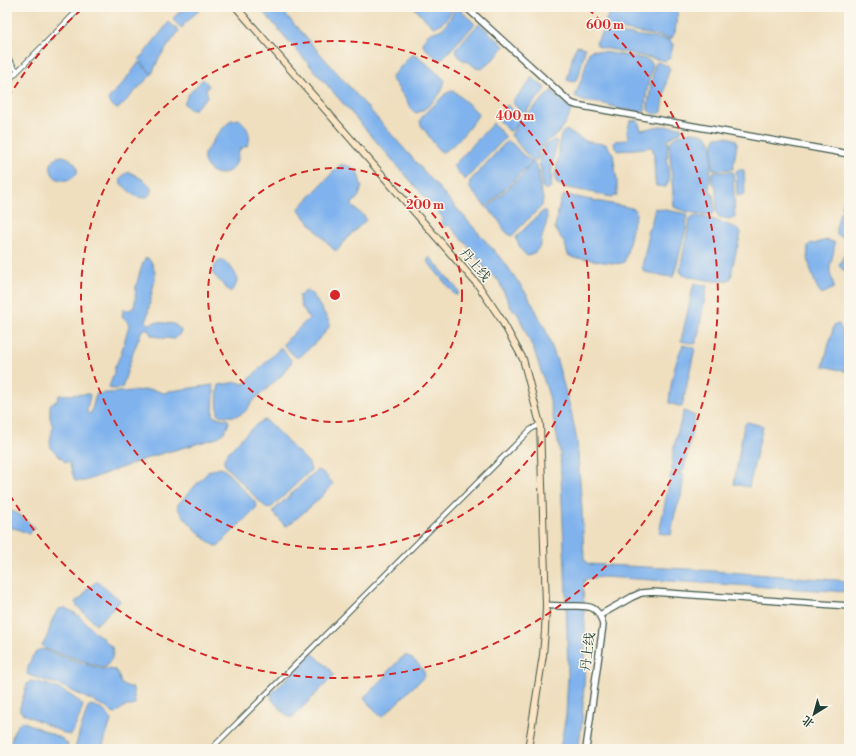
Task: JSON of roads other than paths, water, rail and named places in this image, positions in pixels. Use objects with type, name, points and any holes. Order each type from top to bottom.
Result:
[{"type":"main road","name":"丹上线","points":[[236,7],[478,285],[501,318],[523,359],[540,424],[546,605],[543,655],[528,749]]},
{"type":"street","points":[[7,82],[81,7]]},
{"type":"street","points":[[466,7],[571,103],[576,105],[849,154]]},
{"type":"street","points":[[7,56],[18,71]]},
{"type":"street","points":[[211,749],[530,430],[540,424]]},
{"type":"street","points":[[600,615],[641,593],[652,592],[849,606]]},
{"type":"street","name":"丹上线","points":[[546,605],[588,606],[596,610],[600,615],[603,624],[586,749]]},
{"type":"water","points":[[185,7],[203,7],[181,28],[173,20],[174,17]]},
{"type":"water","points":[[259,7],[279,7],[505,263],[528,296],[545,328],[557,361],[571,411],[577,441],[584,559],[588,564],[687,569],[849,581],[849,592],[603,577],[585,579],[583,587],[585,666],[582,723],[578,749],[560,749],[566,715],[568,675],[560,452],[549,396],[535,353],[517,312],[511,308],[499,281],[486,270],[475,254],[449,225],[445,227],[441,223],[443,218]]},
{"type":"water","points":[[413,7],[455,7],[444,21],[433,27]]},
{"type":"water","points":[[457,7],[475,24],[442,59],[437,59],[423,46],[424,40],[429,34],[442,29],[445,26]]},
{"type":"water","points":[[612,7],[677,7],[675,32],[672,38],[668,38],[610,27],[606,25],[606,20]]},
{"type":"water","points":[[169,22],[179,31],[159,58],[152,74],[139,60]]},
{"type":"water","points":[[480,24],[504,46],[498,55],[482,69],[476,68],[469,62],[461,59],[455,51],[456,48]]},
{"type":"water","points":[[605,31],[670,40],[673,45],[670,59],[667,59],[666,61],[599,47],[596,43],[601,34]]},
{"type":"water","points":[[577,46],[585,49],[579,75],[573,82],[567,80],[574,51]]},
{"type":"water","points":[[592,50],[646,59],[653,64],[644,112],[620,109],[605,104],[583,101],[575,96],[583,75],[589,52]]},
{"type":"water","points":[[413,55],[419,57],[445,80],[442,90],[435,100],[423,110],[416,113],[410,108],[407,101],[391,78],[410,56]]},
{"type":"water","points":[[139,62],[152,74],[118,109],[111,104],[108,99],[126,80]]},
{"type":"water","points":[[658,62],[670,68],[667,77],[662,112],[657,114],[648,110],[648,104],[654,68]]},
{"type":"water","points":[[531,78],[546,89],[526,113],[522,113],[512,102],[528,84]]},
{"type":"water","points":[[203,79],[209,85],[206,90],[208,96],[195,109],[191,110],[184,104],[188,95]]},
{"type":"water","points":[[453,90],[477,112],[478,115],[456,142],[442,152],[438,149],[421,125],[420,121],[422,117],[445,94]]},
{"type":"water","points":[[551,91],[572,109],[565,124],[558,134],[548,140],[541,148],[536,161],[525,153],[511,135],[519,122]]},
{"type":"water","points":[[507,105],[519,115],[521,119],[511,131],[509,131],[497,118],[497,116]]},
{"type":"water","points":[[239,119],[248,132],[249,143],[239,151],[237,162],[230,171],[220,174],[213,172],[206,164],[204,153],[216,136],[231,120]]},
{"type":"water","points":[[638,120],[641,130],[660,126],[681,127],[682,131],[668,139],[667,163],[669,180],[666,187],[656,186],[652,147],[618,151],[615,148],[615,141],[628,139],[627,131],[630,121]]},
{"type":"water","points":[[493,123],[506,137],[465,180],[453,166]]},
{"type":"water","points":[[566,130],[586,141],[606,144],[613,154],[617,181],[617,196],[611,197],[563,187],[556,183],[555,177],[559,142],[562,133]]},
{"type":"water","points":[[691,132],[705,135],[711,142],[712,156],[709,185],[711,193],[713,194],[715,210],[713,214],[693,213],[674,207],[669,144],[676,137]]},
{"type":"water","points":[[716,137],[726,137],[736,140],[737,144],[733,169],[713,169],[713,148]]},
{"type":"water","points":[[556,140],[551,187],[545,189],[542,187],[541,168],[539,164],[545,146]]},
{"type":"water","points":[[507,141],[514,145],[524,156],[532,161],[486,207],[471,190],[469,185],[470,181]]},
{"type":"water","points":[[62,156],[72,161],[77,170],[76,175],[66,180],[60,180],[55,177],[51,171],[51,163],[57,157]]},
{"type":"water","points":[[533,161],[539,171],[540,188],[543,198],[542,206],[512,236],[505,231],[497,218],[487,208],[524,173]]},
{"type":"water","points":[[340,165],[352,167],[358,174],[362,186],[359,196],[352,206],[365,217],[366,220],[346,239],[338,250],[334,250],[312,226],[299,208]]},
{"type":"water","points":[[737,170],[744,170],[745,194],[737,196],[736,172]]},
{"type":"water","points":[[129,172],[149,184],[151,192],[148,196],[141,198],[136,196],[121,184],[121,178]]},
{"type":"water","points":[[713,172],[733,172],[735,218],[729,219],[719,217],[717,214],[716,187],[712,182]]},
{"type":"water","points":[[849,194],[849,211],[842,208],[844,197]]},
{"type":"water","points":[[566,195],[632,208],[636,212],[627,255],[624,262],[615,264],[574,258],[568,255],[565,244],[555,227],[560,202],[563,196]]},
{"type":"water","points":[[655,208],[687,214],[686,229],[673,277],[644,272],[642,267],[648,239],[647,232],[651,225]]},
{"type":"water","points":[[544,210],[547,218],[539,248],[536,252],[527,256],[522,251],[516,239],[517,236]]},
{"type":"water","points":[[840,212],[845,212],[849,215],[849,232],[846,238],[837,235],[836,229]]},
{"type":"water","points":[[693,216],[711,219],[739,229],[741,233],[732,270],[732,276],[730,279],[726,281],[714,281],[683,275],[681,273],[680,269],[690,220]]},
{"type":"water","points":[[826,240],[834,242],[830,272],[834,288],[822,294],[817,288],[811,272],[808,246],[811,243],[814,244]]},
{"type":"water","points":[[849,246],[849,273],[843,270],[839,265]]},
{"type":"water","points":[[147,257],[152,263],[155,272],[155,280],[146,323],[151,324],[155,322],[174,324],[181,330],[181,332],[175,339],[151,335],[148,329],[142,330],[122,388],[111,389],[109,387],[114,369],[121,354],[129,325],[122,316],[123,309],[128,310],[134,307],[138,278],[143,263]]},
{"type":"water","points":[[430,257],[458,290],[457,295],[455,295],[427,261]]},
{"type":"water","points":[[223,260],[234,271],[237,279],[234,288],[230,292],[212,273],[218,262]]},
{"type":"water","points":[[694,283],[707,286],[698,336],[695,344],[681,341]]},
{"type":"water","points":[[305,291],[313,295],[329,321],[329,327],[323,335],[300,357],[295,357],[283,344],[309,318],[301,306],[299,296]]},
{"type":"water","points":[[835,324],[839,324],[849,348],[849,372],[823,366]]},
{"type":"water","points":[[683,345],[695,348],[682,407],[669,403],[673,373]]},
{"type":"water","points":[[279,349],[282,349],[292,361],[285,372],[240,415],[219,415],[217,403],[219,385],[237,382],[244,384]]},
{"type":"water","points":[[213,385],[213,415],[229,421],[224,432],[214,439],[153,456],[85,481],[75,481],[69,462],[65,462],[51,448],[50,441],[53,427],[50,418],[50,406],[52,403],[57,401],[59,395],[89,394],[87,413],[90,414],[96,394],[145,390],[154,390],[164,393]]},
{"type":"water","points":[[684,411],[695,416],[684,470],[681,473],[672,471],[672,463],[675,441]]},
{"type":"water","points":[[265,420],[308,462],[311,470],[272,507],[267,508],[227,468],[224,461],[225,456],[244,435]]},
{"type":"water","points":[[747,422],[763,426],[749,487],[734,484],[744,425]]},
{"type":"water","points":[[220,468],[224,469],[257,505],[256,508],[219,545],[216,546],[196,530],[177,507],[178,504],[209,471]]},
{"type":"water","points":[[317,470],[324,474],[333,484],[305,511],[287,526],[284,525],[273,512],[274,510]]},
{"type":"water","points":[[671,473],[684,475],[681,497],[675,513],[671,535],[659,533]]},
{"type":"water","points":[[7,510],[17,513],[35,528],[29,534],[7,527]]},
{"type":"water","points":[[96,582],[120,600],[118,604],[97,624],[78,607],[75,602]]},
{"type":"water","points":[[65,608],[79,616],[112,647],[112,658],[106,667],[45,649],[42,646],[48,636],[54,615],[59,609]]},
{"type":"water","points":[[41,649],[103,669],[115,670],[118,673],[121,684],[133,688],[135,704],[133,706],[123,707],[116,714],[112,713],[103,706],[62,686],[28,675],[29,663],[31,659],[35,653]]},
{"type":"water","points":[[312,653],[330,669],[333,677],[293,717],[288,717],[272,700],[271,694]]},
{"type":"water","points":[[405,655],[417,663],[425,675],[387,713],[380,716],[364,697]]},
{"type":"water","points":[[30,681],[44,683],[58,689],[72,696],[83,705],[72,734],[66,734],[20,711],[27,684]]},
{"type":"water","points":[[90,705],[108,714],[111,720],[102,749],[75,749],[88,707]]},
{"type":"water","points":[[22,721],[63,739],[68,745],[67,749],[9,749],[15,730]]}]
